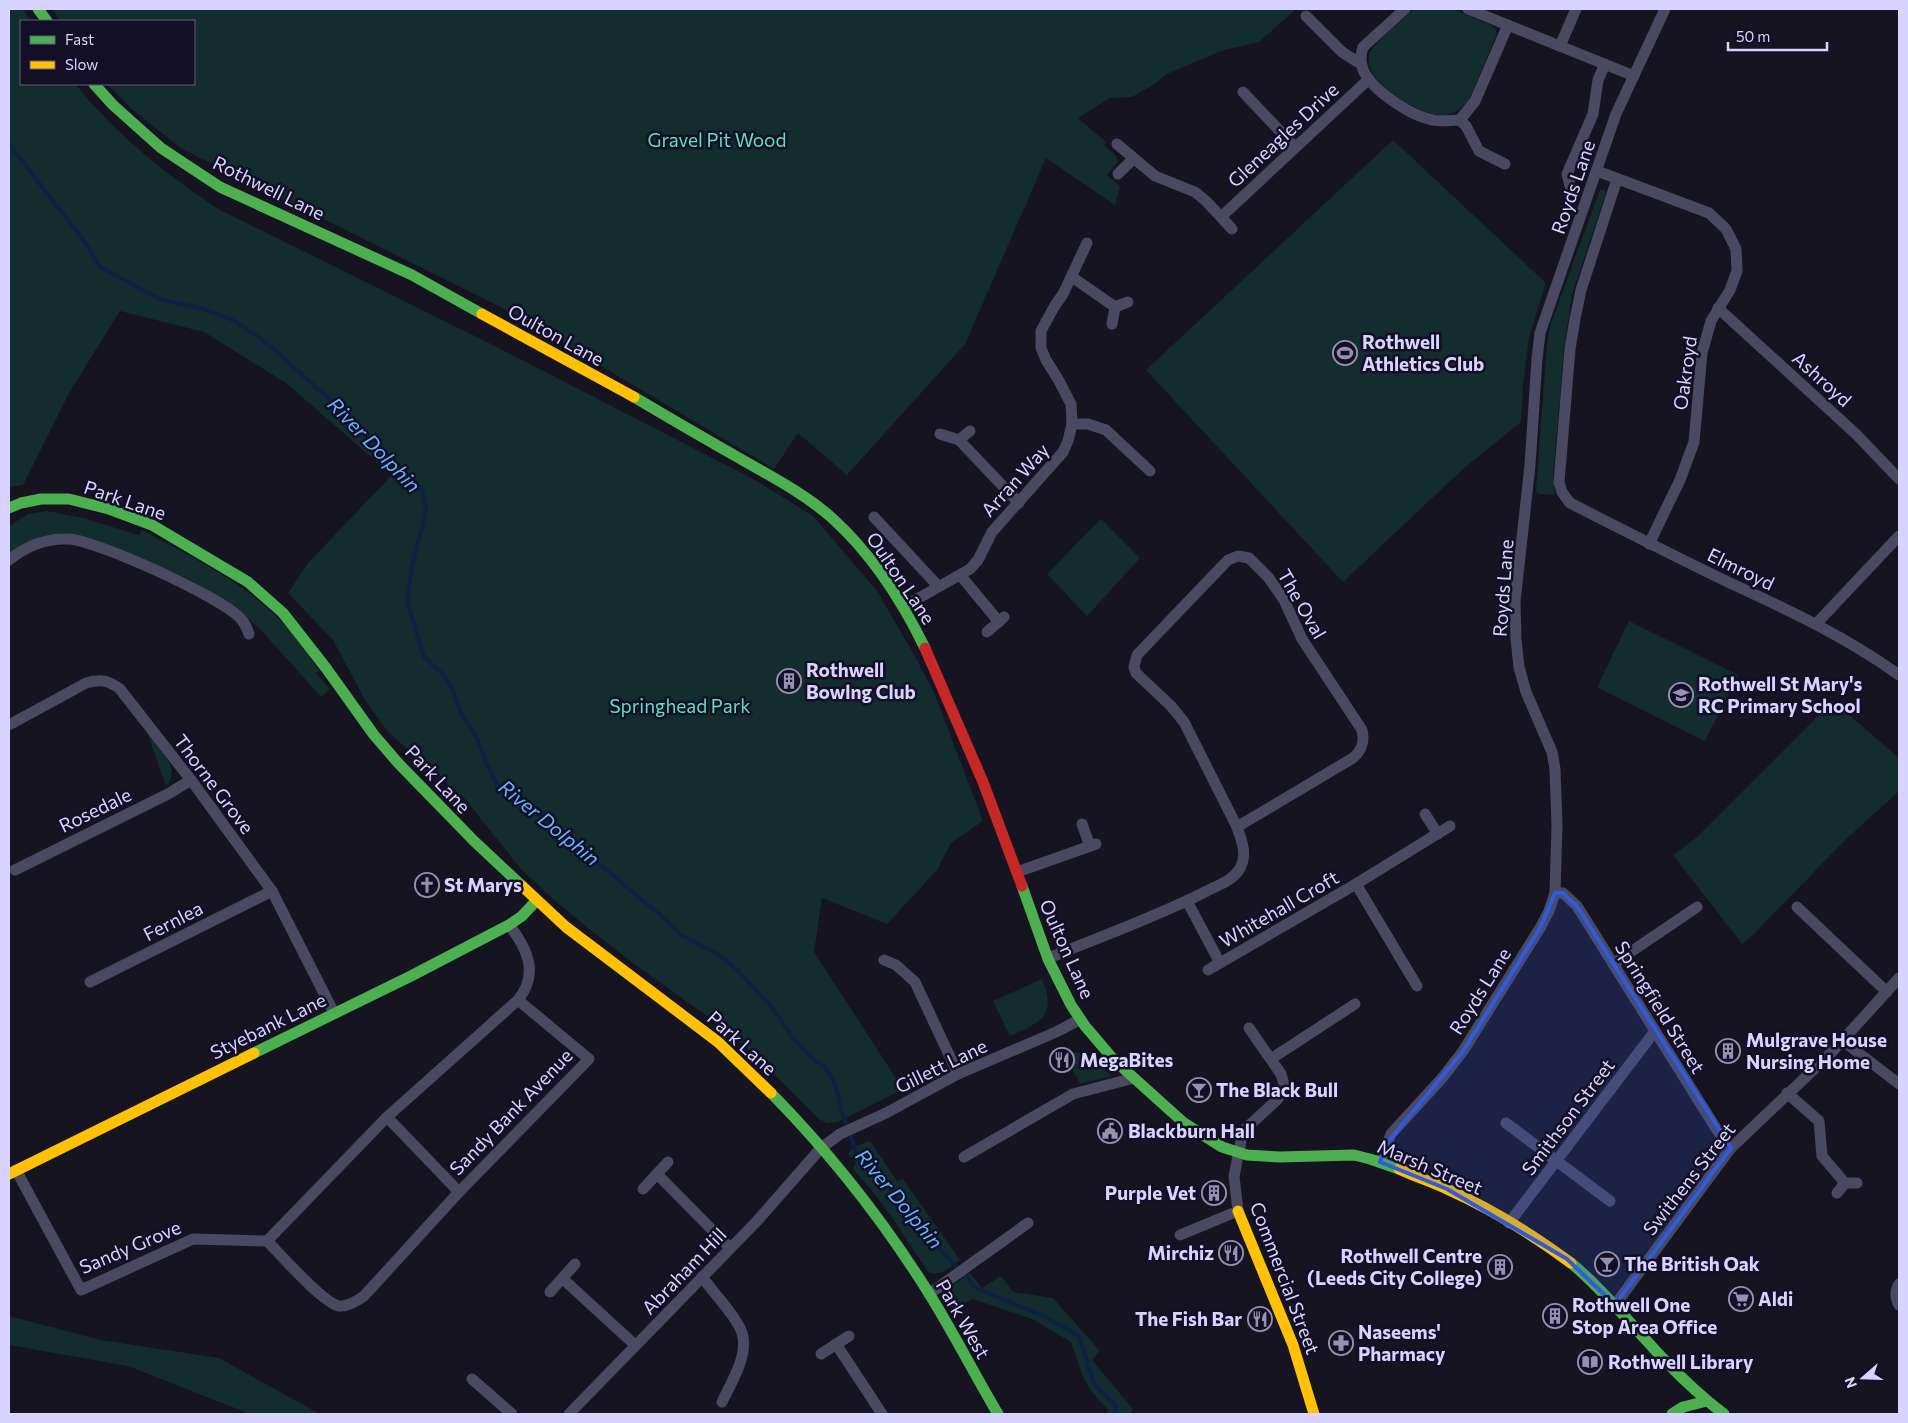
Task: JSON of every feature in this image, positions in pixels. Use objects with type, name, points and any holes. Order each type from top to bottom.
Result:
[{"type":"main road","points":[[38,9],[46,20]]},
{"type":"main road","name":"Rothwell Lane","points":[[95,85],[113,105],[161,148],[220,187],[368,255]]},
{"type":"main road","name":"Oulton Lane","points":[[368,255],[412,275],[612,385],[803,495],[828,513],[853,537],[873,562],[903,607],[926,650],[949,700],[996,814],[1049,958],[1079,1020]]},
{"type":"main road","name":"Park Lane","points":[[9,508],[20,503],[41,499],[69,500],[109,510],[152,525],[248,582],[283,613],[326,668],[374,735],[399,764],[474,841],[536,901],[600,954],[718,1042],[784,1107],[821,1148]]},
{"type":"main road","name":"Styebank Lane","points":[[13,1172],[411,976],[509,925],[522,916],[536,901]]},
{"type":"main road","name":"Marsh Street","points":[[1079,1020],[1104,1049],[1134,1078],[1205,1138],[1221,1147],[1238,1152],[1278,1157],[1354,1155],[1380,1162],[1456,1193],[1538,1239],[1567,1259],[1615,1305],[1648,1343],[1707,1401],[1724,1414]]},
{"type":"main road","name":"Park West","points":[[821,1148],[879,1221],[929,1294],[998,1414]]},
{"type":"main road","name":"Commercial Street","points":[[1238,1211],[1293,1345],[1314,1414]]},
{"type":"main road","points":[[1672,1414],[1683,1407],[1707,1401]]},
{"type":"street","points":[[1405,9],[1363,47],[1361,64],[1369,79],[1398,105],[1413,114],[1433,121],[1460,120],[1466,126],[1480,151],[1505,164]]},
{"type":"street","points":[[1468,9],[1634,76]]},
{"type":"street","points":[[1560,46],[1576,9]]},
{"type":"street","name":"Royds Lane","points":[[1380,1162],[1387,1143],[1397,1126],[1443,1077],[1467,1044],[1540,928],[1549,911],[1555,893],[1557,834],[1555,769],[1552,752],[1528,698],[1519,667],[1516,640],[1515,602],[1530,465],[1540,333],[1616,114],[1665,9]]},
{"type":"street","points":[[1306,16],[1342,52],[1361,64]]},
{"type":"street","points":[[1460,120],[1475,101],[1508,25]]},
{"type":"street","points":[[1571,189],[1567,174],[1593,114],[1598,80],[1605,64]]},
{"type":"street","name":"Gleneagles Drive","points":[[1222,216],[1369,79]]},
{"type":"street","points":[[1243,92],[1295,147]]},
{"type":"street","points":[[1117,144],[1154,176],[1195,192],[1206,200],[1232,229]]},
{"type":"street","points":[[1118,174],[1133,159]]},
{"type":"street","name":"Oakroyd","points":[[1597,171],[1709,212],[1726,229],[1736,249],[1737,271],[1730,290],[1718,308],[1706,336],[1702,353],[1694,442],[1680,480],[1649,544]]},
{"type":"street","name":"Royds Lane","points":[[1566,499],[1559,482],[1570,349],[1581,290],[1617,179]]},
{"type":"street","name":"Arran Way","points":[[903,607],[938,586],[961,576],[970,569],[978,560],[992,532],[1064,452],[1072,424],[1071,404],[1041,348],[1041,331],[1072,277],[1087,242]]},
{"type":"street","points":[[1072,277],[1115,307]]},
{"type":"street","points":[[1115,307],[1128,302]]},
{"type":"street","points":[[1112,324],[1115,307]]},
{"type":"street","name":"Ashroyd","points":[[1718,308],[1857,434],[1899,479]]},
{"type":"street","points":[[1072,424],[1088,424],[1106,430],[1150,471]]},
{"type":"street","points":[[959,440],[970,431]]},
{"type":"street","points":[[940,434],[959,440],[1019,503]]},
{"type":"street","name":"Elmroyd","points":[[1566,499],[1570,503],[1649,544],[1816,624],[1899,675]]},
{"type":"street","points":[[874,517],[938,586]]},
{"type":"street","points":[[1816,624],[1899,536]]},
{"type":"street","points":[[9,560],[22,550],[40,543],[80,540],[185,584],[230,610],[240,618],[249,634]]},
{"type":"street","name":"The Oval","points":[[1049,958],[1187,901],[1232,878],[1239,871],[1244,853],[1237,827],[1184,722],[1171,706],[1140,679],[1134,667],[1137,655],[1228,560],[1238,556],[1249,558],[1268,576],[1277,588],[1302,639],[1362,730],[1364,742],[1358,754],[1353,758],[1237,827]]},
{"type":"street","points":[[961,576],[1002,619],[987,632]]},
{"type":"street","name":"Thorne Grove","points":[[9,725],[86,683],[99,680],[110,682],[120,688],[191,780],[272,891],[334,1013]]},
{"type":"street","name":"Rosedale","points":[[14,870],[168,794],[191,780]]},
{"type":"street","points":[[1425,814],[1438,834]]},
{"type":"street","points":[[1017,872],[1093,845],[1082,824]]},
{"type":"street","name":"Whitehall Croft","points":[[1208,970],[1356,884],[1450,826]]},
{"type":"street","name":"Whitehall Croft","points":[[1356,884],[1417,986]]},
{"type":"street","name":"Fernlea","points":[[90,982],[272,891]]},
{"type":"street","name":"Springfield Street","points":[[1555,893],[1563,893],[1577,906],[1717,1130],[1731,1148]]},
{"type":"street","name":"Whitehall Croft","points":[[1187,901],[1220,963]]},
{"type":"street","points":[[1613,964],[1697,907]]},
{"type":"street","points":[[1797,908],[1887,992]]},
{"type":"street","points":[[267,1241],[387,1117],[518,1000],[526,990],[530,969],[524,948],[509,925]]},
{"type":"street","points":[[884,959],[896,965],[915,982],[958,1074]]},
{"type":"street","name":"Swithens Street","points":[[1615,1305],[1731,1148],[1843,1041],[1899,978]]},
{"type":"street","name":"Sandy Bank Avenue","points":[[267,1241],[327,1300],[340,1306],[353,1304],[364,1296],[459,1192],[589,1059],[518,1000]]},
{"type":"street","points":[[1250,1028],[1271,1059],[1355,1004]]},
{"type":"street","name":"Gillett Lane","points":[[821,1148],[840,1134],[958,1074],[1056,1032],[1079,1020]]},
{"type":"street","name":"Smithson Street","points":[[1509,1222],[1655,1031]]},
{"type":"street","points":[[1843,1041],[1899,1084]]},
{"type":"street","name":"Commercial Street","points":[[1238,1211],[1234,1176],[1243,1131],[1277,1100],[1283,1091],[1284,1084],[1281,1074],[1271,1059]]},
{"type":"street","points":[[964,1157],[1073,1094],[1134,1078]]},
{"type":"street","points":[[1787,1093],[1819,1121],[1822,1156],[1851,1183],[1837,1193]]},
{"type":"street","name":"Sandy Bank Avenue","points":[[387,1117],[459,1192]]},
{"type":"street","points":[[1506,1123],[1558,1160],[1610,1201]]},
{"type":"street","name":"Abraham Hill","points":[[568,1414],[730,1248],[821,1148]]},
{"type":"street","points":[[643,1189],[668,1162]]},
{"type":"street","name":"Sandy Grove","points":[[13,1172],[81,1290],[193,1238],[267,1241]]},
{"type":"street","points":[[657,1174],[730,1248]]},
{"type":"street","points":[[1180,1235],[1238,1211]]},
{"type":"street","points":[[929,1294],[1028,1222]]},
{"type":"street","points":[[550,1292],[576,1264]]},
{"type":"street","points":[[702,1277],[738,1324],[744,1337],[742,1356],[722,1402]]},
{"type":"street","points":[[563,1279],[635,1345]]},
{"type":"street","points":[[1899,1284],[1896,1295],[1899,1304]]},
{"type":"street","points":[[821,1354],[849,1336]]},
{"type":"street","points":[[836,1344],[882,1414]]},
{"type":"street","points":[[472,1379],[512,1414]]},
{"type":"highlighted area","points":[[1555,893],[1563,893],[1577,906],[1731,1148],[1615,1305],[1567,1259],[1447,1189],[1380,1162],[1387,1143],[1463,1051],[1540,928]]},
{"type":"green space","name":"Springhead Park","points":[[9,9],[23,9],[29,20],[20,20],[20,85],[76,85],[107,120],[142,152],[220,210],[493,345],[757,481],[813,516],[877,591],[934,692],[983,821],[951,843],[937,870],[887,924],[822,898],[814,952],[903,1089],[838,1122],[827,1123],[819,1119],[752,1052],[718,1024],[637,966],[552,898],[521,869],[465,799],[388,732],[365,700],[333,640],[288,593],[308,563],[392,475],[286,383],[204,332],[120,311],[69,393],[23,485],[9,487]]},
{"type":"green space","name":"Gravel Pit Wood","points":[[52,9],[1296,9],[1259,42],[1221,51],[1167,74],[1153,85],[1132,97],[1110,98],[1078,118],[1106,142],[1104,145],[1116,156],[1118,162],[1107,175],[1120,186],[1115,205],[1046,158],[965,344],[847,475],[798,433],[774,469],[509,311],[182,149],[134,111],[108,85],[195,85],[195,20],[59,20]]},
{"type":"green space","points":[[1414,9],[1453,9],[1492,26],[1496,30],[1496,36],[1469,100],[1454,112],[1443,115],[1433,114],[1408,103],[1383,86],[1369,65],[1371,50]]},
{"type":"green space","name":"Rothwell Athletics Club","points":[[1393,140],[1546,283],[1529,337],[1521,422],[1463,469],[1343,582],[1146,370]]},
{"type":"green space","points":[[1603,189],[1606,193],[1572,294],[1564,349],[1553,477],[1555,492],[1553,495],[1538,494],[1536,491],[1550,326],[1600,190]]},
{"type":"green space","points":[[47,511],[83,518],[139,535],[142,530],[214,570],[248,592],[279,619],[295,637],[319,670],[316,673],[330,689],[321,697],[261,630],[233,605],[189,579],[152,563],[79,536],[9,554],[9,526],[28,514]]},
{"type":"green space","points":[[1101,519],[1140,558],[1087,616],[1047,574]]},
{"type":"green space","points":[[1629,621],[1738,675],[1705,741],[1597,687]]},
{"type":"green space","points":[[1833,701],[1899,758],[1899,791],[1842,843],[1742,944],[1673,855],[1696,838]]},
{"type":"green space","points":[[147,732],[162,750],[170,765],[172,772],[166,786]]},
{"type":"green space","points":[[1042,979],[1048,1002],[1047,1010],[1038,1022],[1010,1036],[993,1001]]},
{"type":"green space","points":[[1062,1049],[1090,1057],[1111,1076],[1080,1084]]},
{"type":"green space","points":[[870,1141],[897,1181],[903,1179],[960,1260],[945,1270],[937,1274],[928,1272],[891,1216],[853,1169],[856,1163],[848,1154],[853,1147]]},
{"type":"green space","points":[[970,1273],[982,1288],[1001,1276],[1013,1292],[1053,1298],[1100,1351],[1092,1360],[1133,1409],[1130,1414],[1106,1414],[1108,1410],[1091,1391],[1083,1377],[1071,1342],[1034,1320],[973,1299],[952,1310],[948,1303],[948,1292],[954,1284]]},
{"type":"green space","points":[[9,1316],[101,1340],[219,1358],[320,1414],[250,1414],[128,1366],[9,1345]]},
{"type":"waterway","name":"River Dolphin","points":[[9,144],[84,241],[100,267],[162,300],[200,308],[233,320],[267,343],[361,428],[422,490],[426,506],[412,566],[407,601],[424,657],[444,675],[451,686],[461,713],[478,740],[487,765],[498,786],[540,812],[680,934],[717,954],[732,965],[747,980],[774,1010],[793,1038],[815,1061],[824,1066],[836,1087],[841,1109],[856,1152],[881,1178],[909,1215],[976,1288],[1046,1317],[1079,1336],[1094,1383],[1116,1406],[1115,1414]]},
{"type":"traffic: fast","points":[[38,9],[46,20]]},
{"type":"traffic: fast","points":[[95,85],[113,105],[161,148],[220,187],[412,275],[482,314]]},
{"type":"traffic: fast","points":[[634,397],[790,488],[832,518],[847,532],[885,579],[925,648]]},
{"type":"traffic: fast","points":[[9,508],[21,503],[41,499],[69,499],[109,509],[152,525],[248,582],[283,613],[326,668],[374,735],[399,764],[474,841],[522,886]]},
{"type":"traffic: fast","points":[[1022,886],[1048,959],[1071,1005],[1085,1026],[1114,1060],[1184,1123],[1222,1147],[1247,1155],[1280,1157],[1354,1155],[1399,1169]]},
{"type":"traffic: fast","points":[[254,1053],[411,976],[509,925],[522,916],[536,901]]},
{"type":"traffic: fast","points":[[771,1093],[836,1165],[895,1242],[939,1310],[998,1414]]},
{"type":"traffic: fast","points":[[1571,1263],[1601,1291],[1674,1369],[1724,1414]]},
{"type":"traffic: fast","points":[[1672,1414],[1683,1407],[1707,1401]]},
{"type":"traffic: slow","points":[[482,314],[634,397]]},
{"type":"traffic: slow","points":[[522,886],[566,927],[718,1042],[771,1093]]},
{"type":"traffic: slow","points":[[9,1174],[254,1053]]},
{"type":"traffic: slow","points":[[1399,1169],[1481,1205],[1542,1242],[1571,1263]]},
{"type":"traffic: slow","points":[[1238,1211],[1293,1345],[1314,1414]]},
{"type":"traffic: jam","points":[[925,648],[983,782],[1022,886]]},
{"type":"place","name":"Rothwell Athletics Club","points":[[1345,353]]},
{"type":"place","name":"Rothwell Bowlng Club","points":[[789,681]]},
{"type":"place","name":"Rothwell St Mary's RC Primary School","points":[[1681,695]]},
{"type":"place","name":"St Marys","points":[[427,885]]},
{"type":"place","name":"Mulgrave House Nursing Home","points":[[1728,1051]]},
{"type":"place","name":"MegaBites","points":[[1062,1060]]},
{"type":"place","name":"The Black Bull","points":[[1199,1090]]},
{"type":"place","name":"Blackburn Hall","points":[[1110,1131]]},
{"type":"place","name":"Purple Vet","points":[[1214,1193]]},
{"type":"place","name":"Mirchiz","points":[[1231,1253]]},
{"type":"place","name":"The British Oak","points":[[1607,1264]]},
{"type":"place","name":"Rothwell Centre (Leeds City College)","points":[[1500,1267]]},
{"type":"place","name":"Aldi","points":[[1741,1299]]},
{"type":"place","name":"Rothwell One Stop Area Office","points":[[1555,1316]]},
{"type":"place","name":"The Fish Bar","points":[[1260,1319]]},
{"type":"place","name":"Naseems' Pharmacy","points":[[1341,1343]]},
{"type":"place","name":"Rothwell Library","points":[[1590,1362]]}]
